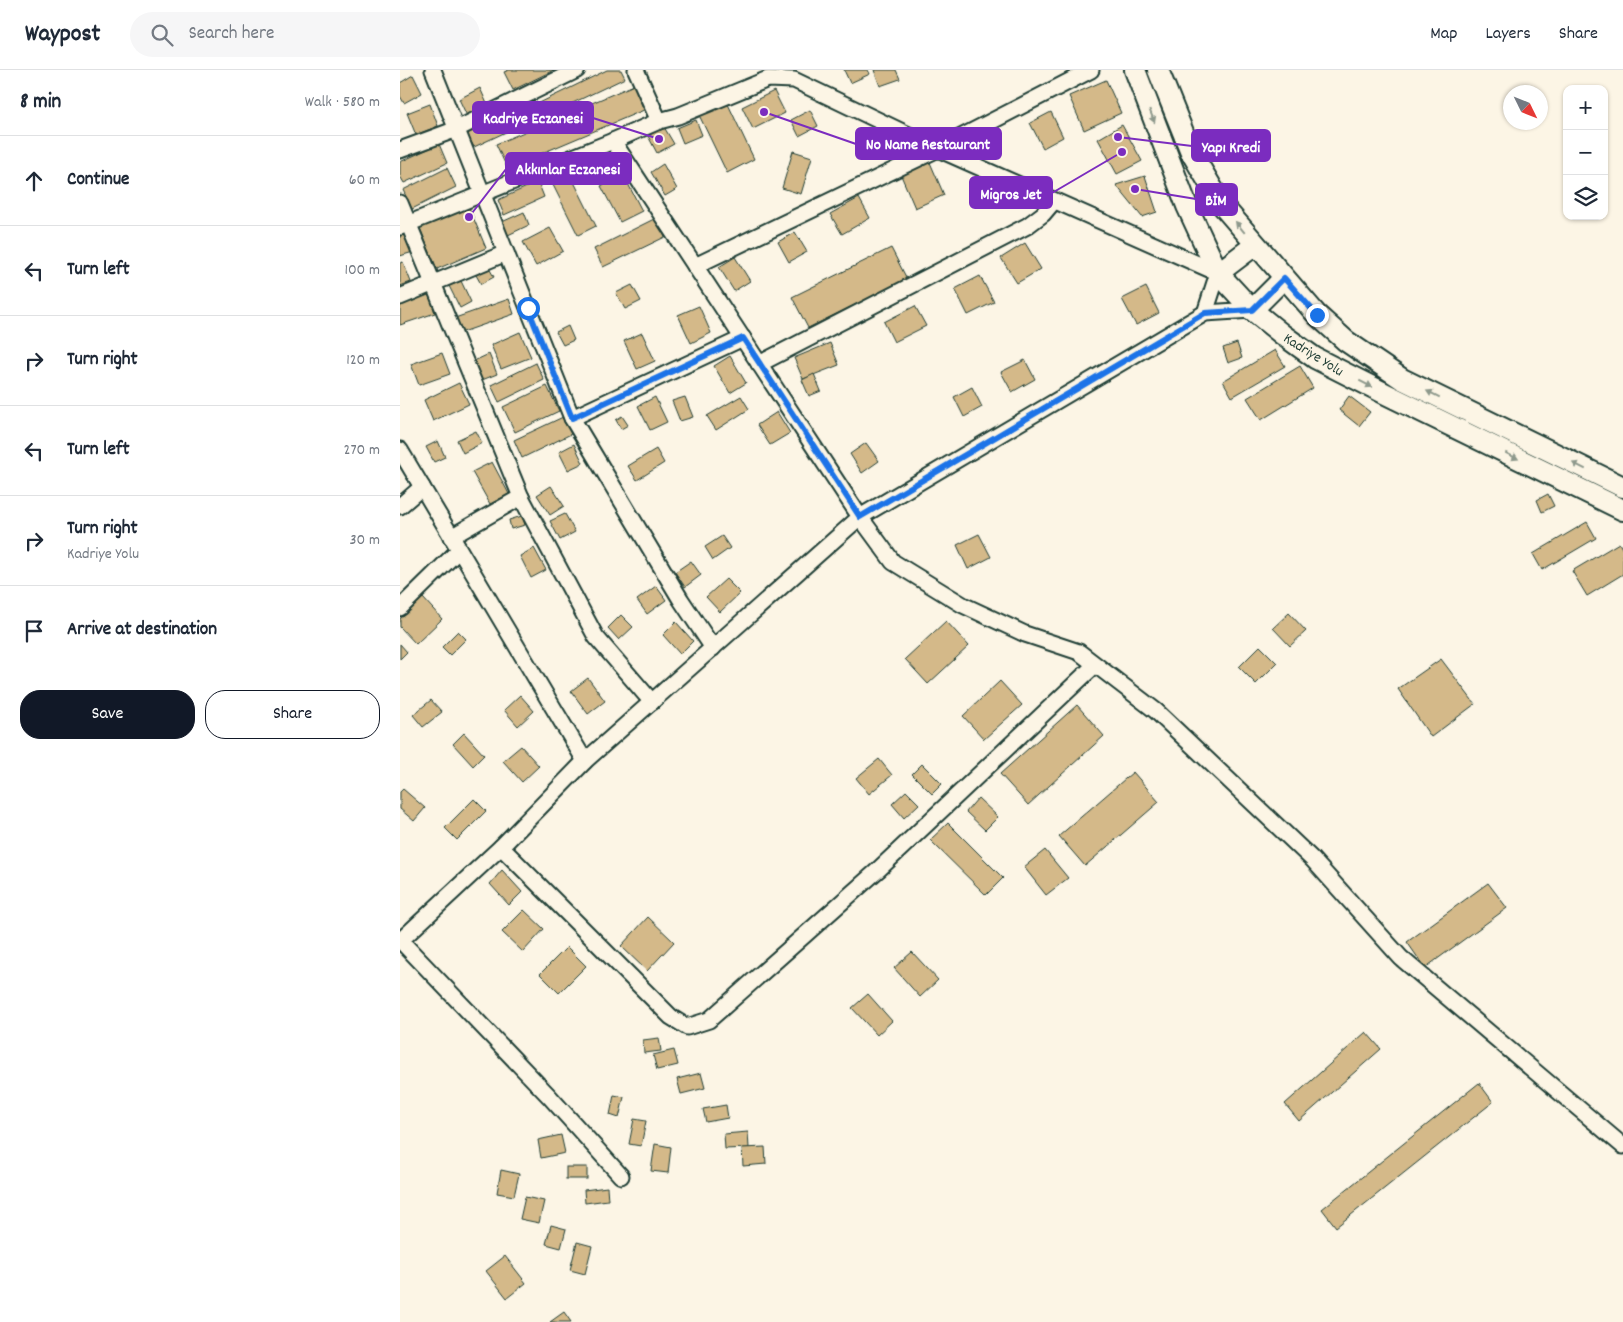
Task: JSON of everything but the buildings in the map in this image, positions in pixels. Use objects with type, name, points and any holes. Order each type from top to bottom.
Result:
[{"type":"main road","name":"Kadriye Yolu","points":[[1135,70],[1187,206],[1218,273],[1252,310],[1315,358],[1623,510]]},
{"type":"main road","name":"Kadriye Yolu","points":[[1158,70],[1190,152],[1222,205],[1317,315],[1346,341],[1402,379],[1623,487]]},
{"type":"main road","points":[[1218,273],[1256,245]]},
{"type":"main road","points":[[1252,310],[1284,278]]},
{"type":"street","points":[[433,70],[572,418],[681,600],[713,648]]},
{"type":"street","points":[[400,150],[457,129],[577,70]]},
{"type":"street","points":[[636,70],[659,121]]},
{"type":"street","points":[[695,266],[938,149],[1091,70]]},
{"type":"street","points":[[404,226],[613,142],[659,121],[678,116],[768,78],[790,73],[938,149],[1218,273],[1205,313]]},
{"type":"street","points":[[613,142],[860,517],[892,562],[963,604],[1025,634],[1079,652],[1156,710],[1305,852],[1401,958],[1623,1146]]},
{"type":"street","points":[[759,364],[1026,226],[1044,214],[1054,201]]},
{"type":"street","points":[[400,203],[404,226],[432,283],[521,497],[596,637],[652,702]]},
{"type":"street","points":[[400,297],[506,253]]},
{"type":"street","points":[[621,1176],[400,940],[500,847],[585,762],[860,517],[1205,313],[1252,310]]},
{"type":"street","points":[[572,418],[743,338]]},
{"type":"street","points":[[400,450],[585,762]]},
{"type":"street","points":[[400,506],[422,487]]},
{"type":"street","points":[[451,537],[521,497]]},
{"type":"street","points":[[400,608],[459,550]]},
{"type":"street","points":[[500,847],[671,1017],[687,1026],[709,1020],[878,870],[1095,664]]},
{"type":"place","name":"No Name Restaurant","points":[[764,112]]},
{"type":"place","name":"Yapı Kredi","points":[[1118,137]]},
{"type":"place","name":"Kadriye Eczanesi","points":[[659,139]]},
{"type":"place","name":"Migros Jet","points":[[1122,152]]},
{"type":"place","name":"BİM","points":[[1135,189]]},
{"type":"place","name":"Akkınlar Eczanesi","points":[[469,217]]},
{"type":"route","points":[[528,308],[572,418],[743,338],[860,517],[1205,313],[1252,310],[1284,278],[1317,315]]}]
